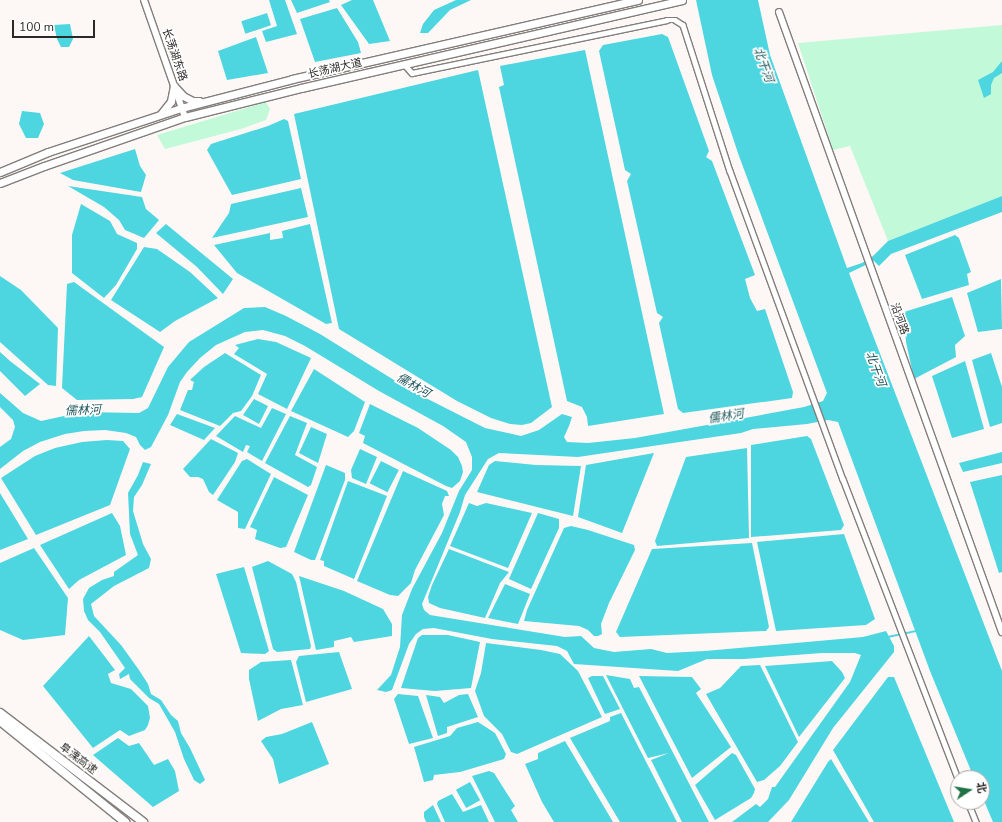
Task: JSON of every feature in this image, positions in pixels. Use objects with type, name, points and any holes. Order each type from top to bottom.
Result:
[{"type":"highway","name":"阜溧高速","points":[[0,713],[143,822]]},
{"type":"highway","name":"阜溧高速","points":[[0,721],[125,822]]},
{"type":"main road","name":"长荡湖大道","points":[[0,172],[48,152],[181,108],[292,79],[638,0]]},
{"type":"main road","name":"长荡湖大道","points":[[0,183],[44,166],[185,117],[404,64],[682,0]]},
{"type":"main road","points":[[174,86],[183,96],[193,101],[216,100]]},
{"type":"main road","points":[[159,115],[171,101],[174,86]]},
{"type":"street","name":"长荡湖东路","points":[[144,0],[185,117]]},
{"type":"street","name":"沿河路","points":[[779,12],[1002,632]]},
{"type":"street","points":[[404,64],[412,73],[667,20],[675,20],[683,25],[730,171],[840,472],[955,770]]},
{"type":"street","points":[[971,810],[976,822]]},
{"type":"green space","points":[[1002,25],[1002,196],[888,241],[850,146],[833,150],[798,43]]},
{"type":"green space","points":[[266,102],[270,109],[266,120],[241,129],[165,149],[157,135]]},
{"type":"water","points":[[269,0],[285,0],[297,34],[266,42],[262,31],[277,26]]},
{"type":"water","points":[[291,0],[329,0],[330,2],[297,13]]},
{"type":"water","points":[[352,0],[373,0],[390,41],[369,44],[341,5]]},
{"type":"water","points":[[456,0],[471,0],[450,10],[428,33],[420,33],[423,24],[434,10]]},
{"type":"water","name":"北干河","points":[[696,0],[758,0],[770,55],[847,268],[862,263],[873,256],[888,241],[1002,196],[1002,212],[891,254],[879,266],[874,261],[849,273],[1002,671],[1002,822],[993,822],[988,810],[990,810],[990,770],[971,770],[930,671],[838,422],[828,420],[807,424],[753,429],[741,433],[578,457],[499,453],[488,459],[465,495],[460,512],[422,604],[424,610],[430,615],[565,637],[581,636],[594,648],[614,652],[651,649],[667,653],[705,651],[863,637],[886,631],[894,646],[894,652],[833,728],[789,800],[768,822],[732,822],[756,804],[760,807],[768,799],[772,787],[775,787],[850,682],[861,655],[855,653],[822,653],[744,659],[707,659],[678,671],[574,664],[567,651],[557,646],[492,639],[434,628],[423,629],[416,634],[409,644],[392,690],[386,692],[377,690],[391,675],[400,647],[402,615],[412,589],[442,533],[459,491],[472,470],[472,457],[466,442],[443,426],[379,391],[305,346],[285,336],[263,330],[245,332],[216,345],[200,358],[180,382],[168,415],[151,447],[145,450],[140,445],[136,437],[126,433],[105,430],[84,431],[65,434],[40,442],[23,451],[0,469],[0,447],[11,439],[15,427],[13,420],[0,407],[0,393],[23,413],[41,421],[82,412],[139,413],[148,408],[168,367],[189,342],[244,308],[265,307],[286,316],[320,334],[410,390],[485,428],[521,436],[539,430],[562,414],[572,417],[564,437],[567,442],[588,443],[635,438],[804,407],[823,401],[827,393],[739,156],[712,75]]},
{"type":"water","points":[[337,8],[358,42],[361,53],[315,62],[300,19]]},
{"type":"water","points":[[267,13],[271,25],[245,34],[241,21]]},
{"type":"water","points":[[70,24],[73,39],[69,47],[61,47],[57,39],[54,25]]},
{"type":"water","points":[[662,34],[668,37],[709,151],[706,157],[712,161],[755,275],[745,279],[750,298],[757,311],[765,309],[793,392],[792,398],[683,413],[678,409],[659,323],[663,317],[657,313],[627,181],[631,174],[625,170],[599,51],[603,45]]},
{"type":"water","points":[[256,37],[268,73],[227,80],[218,51]]},
{"type":"water","points":[[585,50],[664,414],[588,426],[587,417],[582,407],[567,401],[499,87],[504,85],[500,66]]},
{"type":"water","points":[[1002,61],[1002,73],[994,78],[991,85],[991,94],[984,98],[978,80],[993,72]]},
{"type":"water","points":[[478,70],[552,407],[531,423],[522,425],[510,424],[491,418],[457,401],[339,329],[294,114]]},
{"type":"water","points":[[22,111],[40,113],[44,124],[38,138],[26,138],[19,124]]},
{"type":"water","points":[[284,119],[288,121],[301,179],[232,195],[207,150],[211,144],[268,126]]},
{"type":"water","points":[[135,149],[140,166],[146,175],[141,192],[73,180],[60,173]]},
{"type":"water","points":[[68,186],[142,197],[146,209],[159,220],[144,238],[125,230],[119,220],[104,207]]},
{"type":"water","points":[[301,188],[308,217],[212,238],[229,213],[231,204]]},
{"type":"water","points":[[81,204],[110,221],[117,234],[137,243],[137,249],[116,285],[104,298],[72,273],[72,235]]},
{"type":"water","points":[[166,224],[233,279],[223,294],[197,267],[156,233]]},
{"type":"water","points":[[310,224],[332,323],[326,324],[237,273],[214,245],[270,233],[270,240],[283,238],[282,231]]},
{"type":"water","points":[[955,235],[959,238],[971,272],[967,274],[969,285],[922,299],[905,255]]},
{"type":"water","points":[[144,247],[157,249],[190,272],[218,298],[175,321],[160,332],[111,300]]},
{"type":"water","points":[[0,276],[21,290],[58,328],[56,386],[48,385],[0,342]]},
{"type":"water","points":[[1001,279],[1002,329],[978,332],[967,293]]},
{"type":"water","points":[[74,282],[164,347],[142,397],[133,399],[77,400],[62,388],[67,284]]},
{"type":"water","points":[[952,297],[965,336],[955,345],[956,357],[914,379],[906,342],[904,312]]},
{"type":"water","points":[[258,339],[276,342],[311,358],[287,409],[258,394],[267,374],[234,354],[239,348],[235,345]]},
{"type":"water","points":[[0,352],[40,384],[25,396],[0,371]]},
{"type":"water","points":[[225,353],[261,375],[252,396],[241,411],[233,413],[220,426],[180,410],[188,390],[192,390],[194,382],[190,380],[204,367]]},
{"type":"water","points":[[991,353],[1002,387],[1002,423],[990,427],[972,360]]},
{"type":"water","points":[[965,361],[984,429],[952,438],[932,376]]},
{"type":"water","points":[[314,369],[365,402],[354,431],[348,437],[291,411]]},
{"type":"water","points":[[254,399],[268,406],[259,424],[243,415]]},
{"type":"water","points":[[370,404],[418,428],[451,450],[458,457],[462,466],[463,472],[460,481],[452,488],[446,486],[363,443],[365,436],[359,433]]},
{"type":"water","points":[[272,408],[286,414],[262,461],[247,452],[250,446],[246,445],[243,452],[216,436],[235,416],[261,428]]},
{"type":"water","points":[[177,414],[215,428],[204,440],[170,425]]},
{"type":"water","points":[[290,416],[307,423],[295,455],[317,467],[311,485],[308,487],[265,463]]},
{"type":"water","points":[[311,427],[327,434],[318,463],[299,453]]},
{"type":"water","points":[[807,436],[811,439],[844,525],[841,530],[751,537],[751,445]]},
{"type":"water","points":[[211,439],[238,453],[235,462],[213,495],[209,492],[203,479],[198,477],[190,477],[183,469]]},
{"type":"water","points":[[107,440],[123,441],[130,449],[110,505],[36,535],[1,478],[35,456],[55,448],[82,442]]},
{"type":"water","points":[[747,448],[749,538],[657,546],[655,541],[686,457]]},
{"type":"water","points":[[360,449],[377,457],[366,484],[352,478],[351,470]]},
{"type":"water","points":[[1002,452],[1002,463],[963,472],[959,463]]},
{"type":"water","points":[[654,453],[622,533],[578,517],[586,465]]},
{"type":"water","points":[[247,459],[271,474],[245,529],[238,528],[238,512],[217,500],[242,461]]},
{"type":"water","points":[[381,461],[399,470],[387,492],[370,483]]},
{"type":"water","points":[[495,461],[536,465],[581,466],[573,516],[477,492],[489,465]]},
{"type":"water","points":[[143,462],[151,464],[142,485],[134,497],[133,511],[143,544],[151,559],[149,568],[114,586],[91,604],[94,616],[121,645],[148,684],[151,694],[161,700],[171,715],[178,721],[181,733],[205,780],[200,784],[194,780],[184,759],[175,732],[159,704],[149,698],[130,679],[129,674],[120,679],[119,674],[125,668],[100,632],[88,620],[84,611],[83,599],[89,588],[102,580],[114,576],[114,572],[138,555],[130,534],[128,493]]},
{"type":"water","points":[[326,465],[345,473],[345,480],[315,560],[311,560],[294,552]]},
{"type":"water","points":[[403,471],[447,491],[449,496],[445,496],[442,504],[444,515],[415,570],[411,583],[398,596],[390,595],[357,581]]},
{"type":"water","points":[[1002,475],[1002,572],[999,573],[970,482]]},
{"type":"water","points":[[274,477],[308,495],[286,547],[280,548],[255,539],[257,530],[250,527]]},
{"type":"water","points":[[348,481],[387,496],[354,579],[324,566],[324,561],[320,560]]},
{"type":"water","points":[[0,493],[28,539],[0,550]]},
{"type":"water","points":[[469,503],[477,506],[486,503],[532,513],[508,568],[450,546]]},
{"type":"water","points":[[112,513],[120,526],[126,555],[79,580],[69,589],[40,545]]},
{"type":"water","points":[[538,513],[559,519],[559,528],[531,589],[509,579]]},
{"type":"water","points":[[571,526],[634,545],[635,550],[609,603],[601,624],[602,634],[598,636],[594,636],[588,630],[579,626],[524,621],[527,610],[564,528]]},
{"type":"water","points":[[844,534],[875,619],[866,625],[776,631],[757,542]]},
{"type":"water","points":[[752,543],[769,627],[766,631],[620,637],[616,632],[652,549]]},
{"type":"water","points":[[34,548],[68,598],[65,635],[23,640],[0,630],[0,563]]},
{"type":"water","points":[[449,549],[509,572],[500,583],[485,618],[440,608],[429,603],[428,597],[432,585]]},
{"type":"water","points":[[268,561],[292,574],[296,582],[311,646],[310,649],[277,652],[273,649],[252,567]]},
{"type":"water","points":[[244,567],[269,651],[265,654],[241,653],[216,574]]},
{"type":"water","points":[[299,576],[344,591],[383,609],[392,624],[392,636],[354,642],[351,637],[334,641],[334,647],[316,650]]},
{"type":"water","points":[[505,584],[530,594],[518,624],[488,618]]},
{"type":"water","points":[[422,635],[448,635],[480,642],[471,688],[435,691],[401,688],[418,638]]},
{"type":"water","points":[[89,636],[115,670],[108,674],[111,683],[131,689],[148,706],[150,718],[145,730],[129,736],[120,730],[93,748],[43,686]]},
{"type":"water","points":[[486,643],[560,654],[578,671],[602,717],[517,754],[511,752],[502,734],[484,716],[475,691],[481,673]]},
{"type":"water","points":[[339,652],[352,689],[306,702],[296,662],[299,656]]},
{"type":"water","points":[[291,660],[303,705],[281,709],[258,721],[249,679],[249,670],[261,662]]},
{"type":"water","points":[[832,661],[842,672],[845,678],[799,737],[765,666]]},
{"type":"water","points":[[760,665],[798,742],[780,766],[764,780],[757,782],[706,694],[720,688],[741,666]]},
{"type":"water","points":[[606,675],[630,679],[634,688],[639,687],[709,822],[682,822],[651,760],[669,753],[648,758]]},
{"type":"water","points":[[592,676],[603,676],[620,709],[605,714],[588,678]]},
{"type":"water","points":[[639,676],[692,677],[701,689],[696,693],[731,747],[692,778]]},
{"type":"water","points":[[888,677],[894,677],[954,822],[874,822],[833,750]]},
{"type":"water","points":[[398,694],[418,696],[433,738],[409,744],[394,699]]},
{"type":"water","points":[[468,694],[478,717],[447,727],[447,733],[438,736],[426,695],[440,697],[444,703],[459,695]]},
{"type":"water","points":[[621,713],[677,822],[620,822],[570,738],[610,721],[610,717]]},
{"type":"water","points":[[312,722],[329,764],[279,784],[273,759],[261,741],[266,737],[282,734]]},
{"type":"water","points":[[478,722],[495,733],[506,754],[504,759],[460,772],[434,775],[433,780],[424,782],[414,747],[450,736],[457,728]]},
{"type":"water","points":[[118,738],[129,746],[139,743],[154,765],[168,759],[175,771],[179,791],[153,807],[93,755]]},
{"type":"water","points":[[565,741],[613,822],[554,822],[542,802],[525,764],[538,759],[538,753]]},
{"type":"water","points":[[732,753],[736,755],[755,789],[754,793],[751,798],[715,820],[695,785]]},
{"type":"water","points":[[831,759],[869,822],[791,822],[828,762]]},
{"type":"water","points":[[489,771],[494,773],[515,806],[511,810],[518,822],[495,822],[472,776]]},
{"type":"water","points":[[470,782],[480,800],[466,808],[456,790]]},
{"type":"water","points":[[452,794],[463,812],[481,805],[489,822],[445,822],[437,804],[438,801]]},
{"type":"water","points":[[433,805],[441,822],[426,822],[424,812]]},
{"type":"waterway","points":[[888,637],[916,631]]},
{"type":"water label","name":"儒林河","points":[[413,386]]},
{"type":"water label","name":"儒林河","points":[[83,411]]},
{"type":"water label","name":"儒林河","points":[[726,417]]}]
